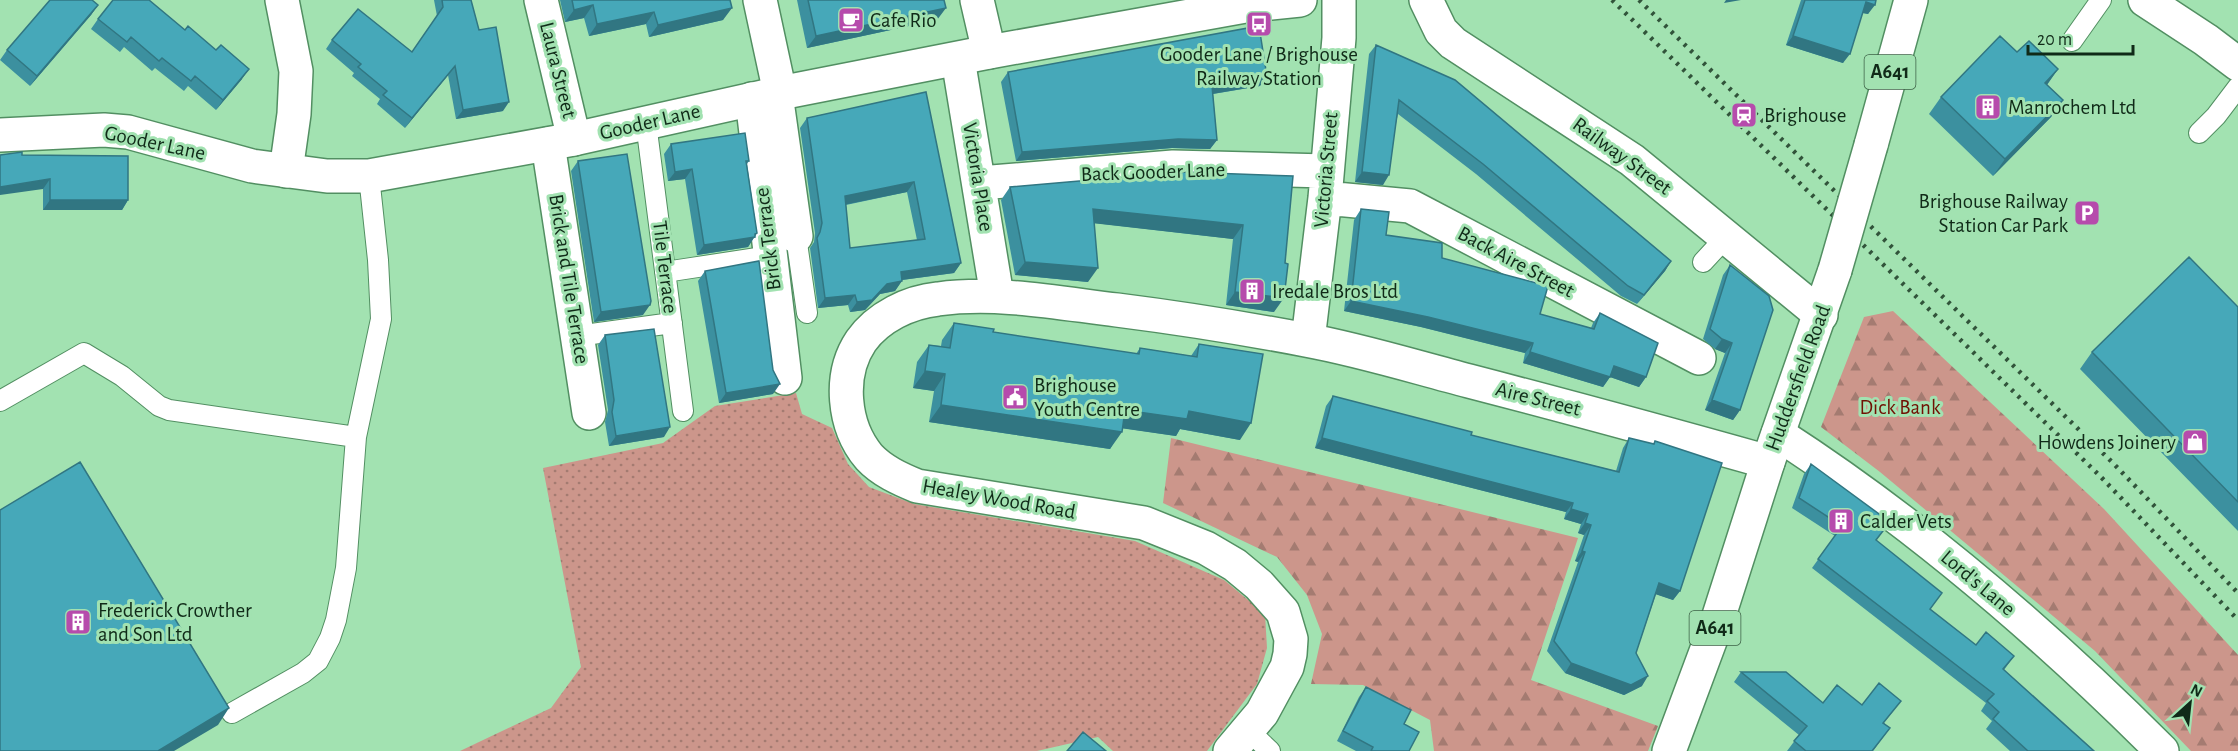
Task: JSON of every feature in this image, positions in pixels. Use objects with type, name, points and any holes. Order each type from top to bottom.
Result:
[{"type":"street","points":[[282,0],[296,71],[294,114],[286,171]]},
{"type":"street","name":"Laura Street","points":[[541,0],[561,142]]},
{"type":"street","points":[[760,0],[769,96],[796,236]]},
{"type":"street","points":[[977,0],[989,52]]},
{"type":"street","name":"Gooder Lane","points":[[0,135],[104,130],[128,132],[252,165],[327,176],[369,176],[561,142],[769,96],[1218,6],[1300,0]]},
{"type":"street","name":"Victoria Street","points":[[1308,340],[1339,39],[1339,0]]},
{"type":"street","name":"Railway Street","points":[[1426,0],[1436,22],[1453,43],[1632,160],[1728,236],[1821,315]]},
{"type":"street","name":"Huddersfield Road","points":[[1669,751],[1716,625],[1773,448],[1821,315],[1911,0]]},
{"type":"street","points":[[2145,0],[2238,64]]},
{"type":"street","name":"Victoria Place","points":[[958,59],[997,296]]},
{"type":"street","name":"Brick Terrace","points":[[769,96],[770,256],[784,378]]},
{"type":"street","name":"Brick and Tile Terrace","points":[[561,142],[577,336],[589,413]]},
{"type":"street","name":"Back Gooder Lane","points":[[980,183],[1173,167],[1325,184]]},
{"type":"street","name":"Back Aire Street","points":[[1325,184],[1410,206],[1699,358]]},
{"type":"street","name":"Healey Wood Road","points":[[1249,744],[1262,713],[1287,667],[1291,639],[1283,612],[1259,585],[1235,566],[1206,548],[1144,523],[917,486],[891,475],[870,457],[858,439],[849,418],[846,399],[847,380],[852,360],[861,342],[884,319],[912,304],[937,299],[997,296],[1142,313],[1308,340]]},
{"type":"street","name":"Aire Street","points":[[1308,340],[1626,421],[1773,448]]},
{"type":"street","name":"Lord's Lane","points":[[1773,448],[1937,549],[2050,644],[2162,751]]},
{"type":"lane","points":[[2072,41],[2101,0]]},
{"type":"lane","points":[[2199,133],[2216,116],[2238,87]]},
{"type":"lane","name":"Tile Terrace","points":[[646,123],[683,411]]},
{"type":"lane","points":[[232,712],[303,673],[318,661],[336,620],[346,568],[356,436],[381,319],[378,260],[369,176]]},
{"type":"lane","points":[[796,236],[807,313]]},
{"type":"lane","points":[[1703,262],[1728,236]]},
{"type":"lane","points":[[665,272],[770,256]]},
{"type":"lane","points":[[577,336],[672,323]]},
{"type":"lane","points":[[0,401],[84,353],[122,376],[159,406],[169,410],[356,436]]},
{"type":"green space","name":"Dick Bank","points":[[1893,311],[2104,509],[2238,655],[2238,751],[2191,751],[2095,651],[1880,472],[1821,427],[1864,317]]},
{"type":"green space","points":[[796,393],[802,414],[832,428],[848,464],[869,487],[914,504],[1135,541],[1224,580],[1265,614],[1267,648],[1257,684],[1207,751],[1113,751],[1098,737],[1037,751],[460,751],[551,708],[581,667],[543,468],[663,443],[715,406]]},
{"type":"green space","points":[[1171,438],[1578,538],[1531,680],[1658,726],[1648,751],[1434,751],[1430,720],[1363,685],[1311,684],[1322,634],[1307,595],[1277,557],[1163,503]]},
{"type":"building","points":[[50,0],[92,0],[98,5],[37,76],[7,50]]},
{"type":"building","points":[[113,0],[149,0],[185,30],[188,26],[216,50],[221,45],[249,69],[223,100],[195,76],[191,81],[162,58],[159,61],[131,37],[127,42],[98,19]]},
{"type":"building","points":[[442,0],[471,0],[479,30],[496,27],[509,102],[463,110],[455,66],[412,118],[383,95],[387,91],[358,67],[361,64],[332,40],[358,9],[412,52],[443,7]]},
{"type":"building","points":[[572,0],[730,0],[732,8],[658,25],[654,12],[597,24],[593,5],[574,10]]},
{"type":"building","points":[[808,0],[944,0],[946,8],[816,36]]},
{"type":"building","points":[[1805,0],[1876,0],[1875,5],[1866,2],[1850,54],[1793,36]]},
{"type":"building","points":[[1259,26],[1267,77],[1212,86],[1217,140],[1178,139],[1022,152],[1008,72]]},
{"type":"building","name":"Manrochem Ltd","points":[[2000,36],[2017,52],[2029,41],[2058,69],[2045,83],[2063,100],[2005,159],[1941,97]]},
{"type":"building","points":[[1376,45],[1455,80],[1671,261],[1644,295],[1628,286],[1483,164],[1399,100],[1389,175],[1362,172]]},
{"type":"building","points":[[926,92],[961,263],[901,272],[902,281],[887,284],[872,300],[857,302],[855,295],[825,298],[817,238],[822,223],[807,118]],"holes":[[[914,182],[925,239],[850,248],[845,196]]]},
{"type":"building","points":[[745,133],[749,161],[746,161],[757,233],[755,237],[704,245],[692,169],[675,172],[671,144]]},
{"type":"building","points":[[22,152],[22,155],[128,156],[128,200],[50,200],[50,179],[0,187],[0,155]]},
{"type":"building","points":[[627,154],[651,301],[650,305],[601,312],[578,161]]},
{"type":"building","points":[[1183,172],[1293,176],[1284,298],[1235,292],[1243,225],[1093,209],[1098,268],[1025,262],[1010,187]]},
{"type":"building","points":[[1361,209],[1389,212],[1386,235],[1442,243],[1442,258],[1548,286],[1540,314],[1594,329],[1600,313],[1658,343],[1646,377],[1614,366],[1610,377],[1530,352],[1533,343],[1351,301]]},
{"type":"building","name":"Howdens Joinery","points":[[2189,257],[2238,307],[2238,502],[2092,352]]},
{"type":"building","points":[[759,261],[773,370],[780,384],[726,393],[705,271]]},
{"type":"building","points":[[1730,265],[1769,296],[1773,310],[1740,410],[1712,400],[1732,343],[1722,339],[1710,329]]},
{"type":"building","points":[[954,323],[994,329],[993,332],[1139,354],[1140,348],[1197,357],[1199,344],[1263,354],[1251,423],[1189,411],[1187,419],[1125,410],[1122,432],[941,405],[945,374],[925,371],[929,345],[950,348]]},
{"type":"building","points":[[654,329],[670,427],[616,436],[612,412],[614,400],[605,335]]},
{"type":"building","points":[[1333,396],[1472,432],[1471,435],[1619,472],[1629,438],[1654,444],[1655,441],[1722,463],[1680,591],[1659,583],[1636,653],[1648,676],[1631,685],[1571,663],[1554,641],[1585,552],[1582,551],[1591,525],[1585,523],[1588,514],[1571,509],[1573,503],[1322,438]]},
{"type":"building","name":"Frederick Crowther and Son Ltd","points":[[80,462],[229,708],[158,751],[0,751],[0,510]]},
{"type":"building","points":[[1811,464],[1890,522],[1876,540],[1942,593],[1930,609],[1976,645],[1986,632],[2014,656],[2003,669],[2094,751],[2028,751],[1993,719],[1999,712],[1987,701],[1994,694],[1818,559],[1842,526],[1799,498]]},
{"type":"building","points":[[1741,672],[1786,672],[1823,703],[1837,685],[1862,705],[1879,683],[1901,701],[1883,723],[1890,728],[1872,751],[1806,751],[1794,741],[1807,726]]},
{"type":"building","points":[[1366,687],[1411,710],[1404,724],[1419,732],[1409,751],[1371,751],[1373,747],[1343,731]]},
{"type":"building","points":[[1083,732],[1106,751],[1067,751]]},
{"type":"railway","points":[[1612,0],[2100,476],[2238,620]]},
{"type":"railway","points":[[1639,0],[2113,463],[2238,593]]},
{"type":"place","name":"Cafe Rio","points":[[851,20]]},
{"type":"place","name":"Gooder Lane / Brighouse Railway Station","points":[[1259,24]]},
{"type":"place","name":"Manrochem Ltd","points":[[1988,107]]},
{"type":"place","name":"Brighouse","points":[[1744,115]]},
{"type":"place","name":"Brighouse Railway Station Car Park","points":[[2087,213]]},
{"type":"place","name":"Iredale Bros Ltd","points":[[1252,291]]},
{"type":"place","name":"Brighouse Youth Centre","points":[[1015,397]]},
{"type":"place","name":"Howdens Joinery","points":[[2195,442]]},
{"type":"place","name":"Calder Vets","points":[[1841,521]]},
{"type":"place","name":"Frederick Crowther and Son Ltd","points":[[78,622]]}]
